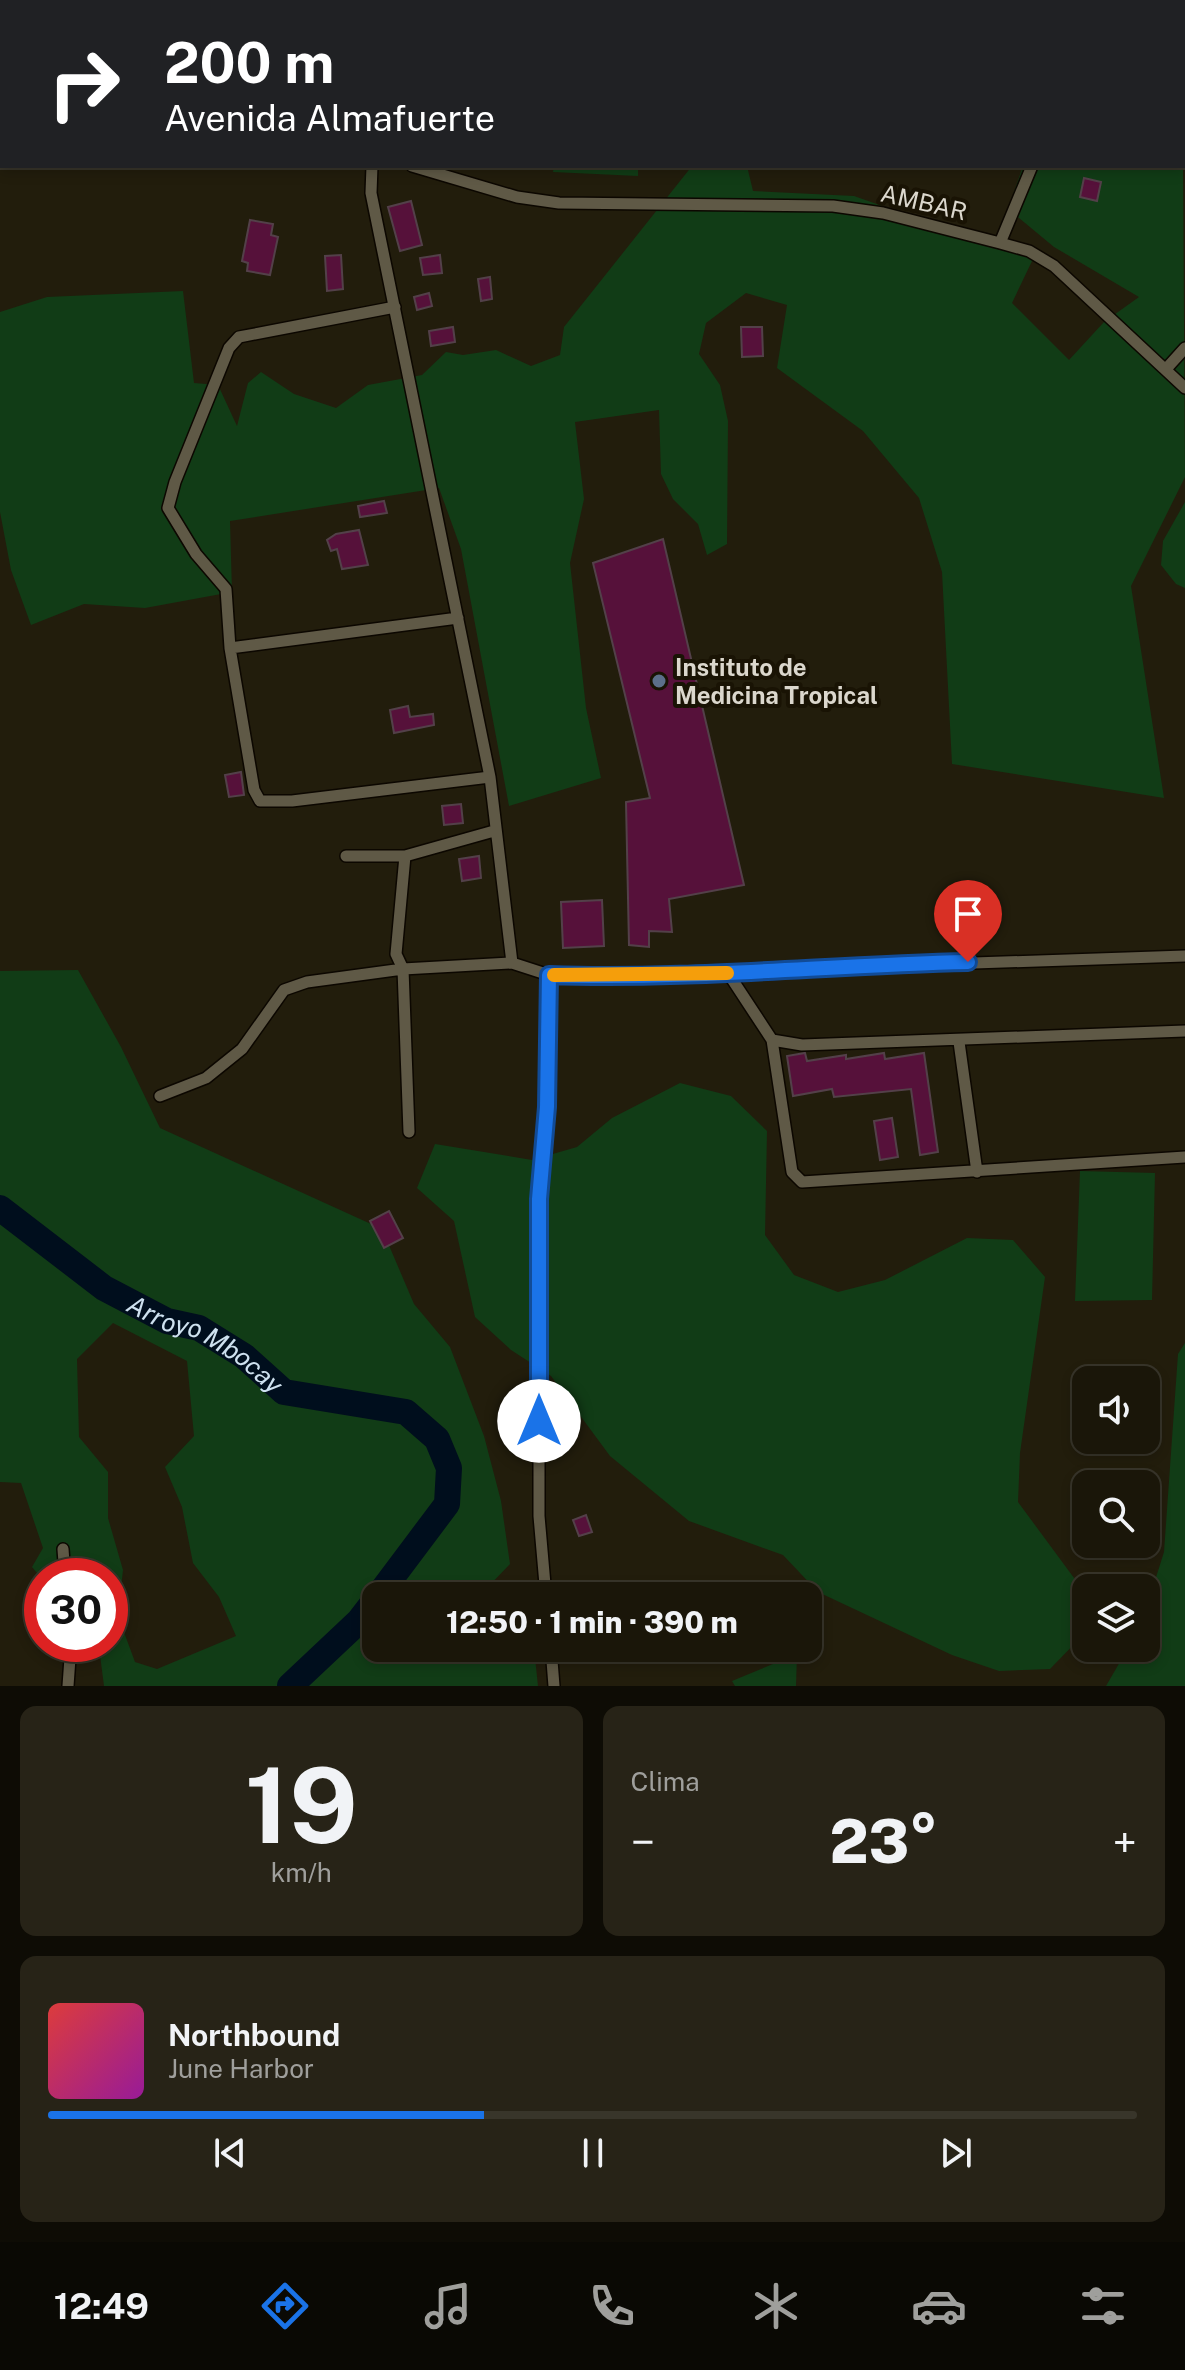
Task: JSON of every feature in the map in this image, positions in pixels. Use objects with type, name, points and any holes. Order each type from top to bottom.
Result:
[{"type":"street","points":[[372,168],[371,193],[490,777],[512,963]]},
{"type":"street","name":"AMBAR","points":[[419,168],[517,197],[545,201],[833,206],[883,213],[1029,251],[1054,266],[1185,388]]},
{"type":"street","points":[[1000,243],[1031,168]]},
{"type":"street","points":[[395,307],[239,337],[229,348],[175,482],[168,508],[196,554],[226,589],[230,648],[254,790],[260,801],[292,801],[490,777]]},
{"type":"street","points":[[1166,369],[1185,348]]},
{"type":"street","points":[[230,648],[458,618]]},
{"type":"street","points":[[346,856],[405,856],[494,831]]},
{"type":"street","points":[[405,856],[396,954],[403,969],[409,1132]]},
{"type":"street","points":[[160,1096],[206,1078],[242,1049],[284,990],[307,982],[403,969],[512,963],[549,975],[728,973],[843,965],[1185,956]]},
{"type":"street","points":[[728,973],[772,1040],[792,1172],[802,1182],[1185,1157]]},
{"type":"street","points":[[545,1582],[539,1516],[539,1199],[547,1107],[549,975]]},
{"type":"street","points":[[772,1040],[802,1045],[959,1042],[1185,1031]]},
{"type":"street","points":[[959,1042],[977,1172]]},
{"type":"street","points":[[63,1549],[64,1558]]},
{"type":"street","points":[[68,1686],[70,1662]]},
{"type":"street","points":[[552,1662],[554,1686]]},
{"type":"green space","points":[[554,168],[638,168],[638,176],[553,172]]},
{"type":"green space","points":[[690,168],[747,168],[753,191],[854,196],[1033,259],[1012,303],[1069,360],[1104,322],[1139,297],[1054,247],[1008,209],[1022,168],[1183,170],[1185,477],[1131,586],[1164,798],[952,764],[942,572],[919,498],[863,431],[777,368],[787,305],[746,293],[706,323],[699,354],[720,385],[728,421],[727,544],[707,555],[698,524],[673,499],[661,474],[659,410],[575,422],[584,499],[570,563],[586,708],[601,778],[509,806],[461,549],[439,488],[230,521],[232,592],[145,608],[84,604],[31,625],[11,570],[0,512],[0,312],[47,297],[183,291],[194,383],[218,385],[237,426],[248,383],[261,372],[294,394],[336,408],[368,385],[422,375],[446,352],[463,355],[496,350],[531,366],[560,355],[564,327]]},
{"type":"green space","points":[[1185,502],[1185,588],[1176,584],[1161,565],[1163,541]]},
{"type":"green space","points":[[78,970],[121,1047],[160,1128],[382,1229],[414,1304],[450,1347],[484,1436],[501,1501],[510,1564],[493,1582],[362,1582],[362,1662],[535,1662],[538,1686],[104,1686],[101,1662],[128,1662],[128,1643],[135,1662],[157,1669],[236,1636],[219,1597],[193,1563],[182,1507],[165,1467],[194,1436],[187,1361],[113,1323],[77,1359],[79,1437],[108,1472],[108,1518],[120,1558],[37,1558],[43,1548],[21,1483],[0,1482],[0,971]]},
{"type":"green space","points":[[680,1083],[731,1096],[767,1131],[765,1235],[794,1275],[838,1292],[885,1280],[967,1238],[1013,1240],[1045,1277],[1020,1453],[1018,1502],[1072,1575],[1072,1646],[1050,1669],[999,1671],[952,1655],[822,1594],[822,1582],[809,1582],[783,1555],[689,1521],[610,1456],[551,1376],[511,1350],[475,1317],[454,1221],[417,1188],[435,1144],[532,1160],[577,1147],[612,1118]]},
{"type":"green space","points":[[1080,1171],[1155,1173],[1152,1300],[1075,1301]]},
{"type":"green space","points":[[1185,1343],[1185,1686],[1106,1686],[1120,1662],[1160,1662],[1160,1574],[1157,1574],[1164,1552],[1178,1354]]},
{"type":"green space","points":[[778,1662],[797,1662],[796,1686],[735,1686],[732,1681]]},
{"type":"building","points":[[1084,178],[1101,182],[1097,201],[1080,197]]},
{"type":"building","points":[[411,201],[422,245],[400,251],[388,207]]},
{"type":"building","points":[[250,220],[273,224],[271,235],[278,237],[270,275],[247,271],[248,263],[242,261]]},
{"type":"building","points":[[341,255],[343,289],[327,291],[325,256]]},
{"type":"building","points":[[440,255],[442,273],[423,275],[420,258]]},
{"type":"building","points":[[490,277],[492,299],[481,301],[478,279]]},
{"type":"building","points":[[429,293],[432,306],[417,310],[414,297]]},
{"type":"building","points":[[453,327],[455,342],[431,346],[429,331]]},
{"type":"building","points":[[741,327],[762,327],[763,356],[742,357]]},
{"type":"building","points":[[384,501],[387,513],[360,517],[358,506]]},
{"type":"building","points":[[359,530],[368,565],[342,569],[337,549],[331,551],[327,540],[336,534]]},
{"type":"building","name":"Instituto de Medicina Tropical","points":[[663,539],[744,885],[669,899],[672,932],[649,931],[649,947],[629,945],[626,802],[650,798],[593,563]]},
{"type":"building","points":[[408,706],[410,717],[433,714],[434,725],[394,733],[390,710]]},
{"type":"building","points":[[241,772],[244,795],[229,797],[225,775]]},
{"type":"building","points":[[461,804],[463,823],[444,825],[442,806]]},
{"type":"building","points":[[479,856],[481,878],[462,881],[459,859]]},
{"type":"building","points":[[602,900],[604,946],[563,948],[561,902]]},
{"type":"building","points":[[805,1053],[807,1061],[884,1053],[885,1059],[924,1053],[938,1152],[920,1155],[911,1089],[834,1097],[832,1089],[793,1096],[787,1056]]},
{"type":"building","points":[[892,1118],[898,1157],[880,1160],[874,1121]]},
{"type":"building","points":[[389,1211],[403,1238],[384,1248],[370,1221]]},
{"type":"building","points":[[586,1515],[592,1532],[579,1536],[573,1520]]},
{"type":"waterway","name":"Arroyo Mbocay","points":[[0,1208],[104,1288],[167,1321],[199,1328],[244,1356],[284,1392],[406,1412],[437,1439],[449,1468],[447,1504],[388,1582]]},
{"type":"waterway","name":"Arroyo Mbocay","points":[[290,1686],[362,1617]]},
{"type":"slow traffic","points":[[554,975],[727,973]]},
{"type":"place","name":"Instituto de Medicina Tropical","points":[[659,681]]},
{"type":"route","points":[[539,1421],[539,1199],[547,1107],[549,975],[728,973],[843,965],[968,962]]}]
